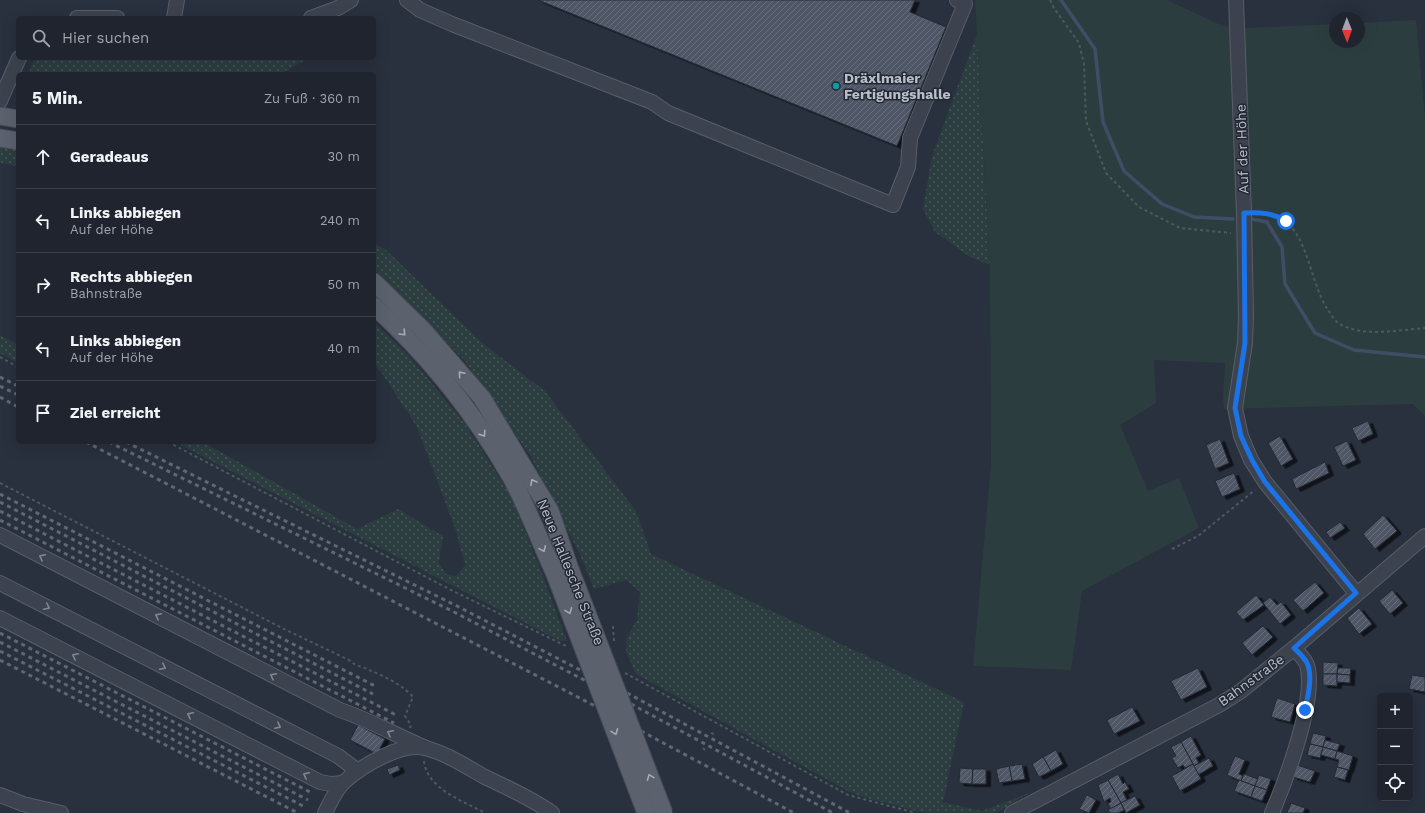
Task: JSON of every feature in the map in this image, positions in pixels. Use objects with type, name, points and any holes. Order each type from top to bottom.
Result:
[{"type":"main road","points":[[0,116],[16,119]]},
{"type":"main road","points":[[0,138],[16,141]]},
{"type":"main road","name":"Neue Hallesche Straße","points":[[376,284],[423,330],[482,398],[550,511],[563,572],[646,813]]},
{"type":"main road","name":"Neue Hallesche Straße","points":[[376,308],[401,330],[462,402],[512,478],[563,572],[664,813]]},
{"type":"street","points":[[174,16],[176,0]]},
{"type":"street","points":[[316,16],[338,8],[351,0]]},
{"type":"street","points":[[407,0],[420,10],[452,24],[652,102],[668,113],[893,205],[908,167],[910,138],[965,4],[957,0]]},
{"type":"street","name":"Auf der Höhe","points":[[1236,0],[1245,234],[1245,343],[1235,408],[1241,436],[1252,460],[1265,482],[1356,593]]},
{"type":"street","points":[[16,72],[19,60]]},
{"type":"street","points":[[0,100],[15,78]]},
{"type":"street","points":[[0,535],[340,710],[359,716],[405,740],[426,748],[534,800],[552,813]]},
{"type":"street","name":"Bahnstraße","points":[[1012,813],[1219,705],[1241,691],[1294,648],[1356,593],[1425,536]]},
{"type":"street","points":[[0,583],[338,756],[358,771]]},
{"type":"street","points":[[0,618],[320,782],[331,784],[343,782]]},
{"type":"street","points":[[1272,813],[1302,725],[1308,698],[1308,671],[1306,662],[1294,648]]},
{"type":"street","points":[[325,813],[343,782],[358,771],[401,748],[412,746],[426,748]]},
{"type":"street","points":[[0,795],[23,804],[62,813]]},
{"type":"path","points":[[1050,0],[1079,44],[1084,64],[1086,121],[1106,173],[1139,207],[1180,228],[1245,234]]},
{"type":"path","points":[[1244,213],[1264,212],[1276,215],[1286,221],[1300,237],[1320,296],[1336,322],[1366,332],[1425,328]]},
{"type":"path","points":[[0,357],[16,366]]},
{"type":"path","points":[[172,444],[451,590],[574,650]]},
{"type":"path","points":[[1172,549],[1198,536],[1265,482]]},
{"type":"path","points":[[0,483],[284,629],[390,681],[413,697],[405,716],[411,725],[405,740]]},
{"type":"path","points":[[622,672],[848,795],[916,813]]},
{"type":"path","points":[[426,748],[425,767],[432,782],[485,813]]},
{"type":"shaded area","points":[[975,0],[1167,0],[1223,26],[1248,28],[1329,24],[1329,48],[1365,48],[1365,23],[1416,20],[1425,118],[1425,416],[1413,404],[1224,409],[1223,397],[1225,363],[1154,360],[1156,403],[1120,425],[1148,491],[1179,478],[1199,528],[1082,591],[1071,670],[973,666],[991,464],[990,265]]},
{"type":"shaded area","points":[[977,34],[990,265],[970,257],[935,232],[923,209],[932,156]]},
{"type":"shaded area","points":[[34,60],[305,60],[284,72],[30,72]]},
{"type":"shaded area","points":[[0,146],[16,148],[16,166],[0,163]]},
{"type":"shaded area","points":[[376,244],[386,250],[481,342],[545,391],[636,511],[651,554],[964,702],[943,802],[982,811],[1029,793],[996,813],[924,813],[863,797],[848,791],[636,674],[626,652],[627,637],[637,620],[640,592],[626,580],[594,589],[580,555],[531,457],[465,361],[376,272]]},
{"type":"shaded area","points":[[376,324],[409,356],[464,422],[511,496],[567,641],[560,641],[179,444],[207,444],[357,529],[398,509],[443,536],[439,563],[446,574],[456,576],[465,565],[455,528],[417,427],[376,366]]},
{"type":"shaded area","points":[[0,335],[16,344],[16,362],[0,353]]},
{"type":"building","name":"Dräxlmaier Fertigungshalle","points":[[538,0],[915,0],[910,12],[946,27],[897,146]]},
{"type":"building","points":[[1368,421],[1373,434],[1358,441],[1352,428]]},
{"type":"building","points":[[1280,436],[1293,459],[1281,466],[1268,443]]},
{"type":"building","points":[[1220,439],[1229,463],[1215,469],[1206,445]]},
{"type":"building","points":[[1347,441],[1356,460],[1343,466],[1334,447]]},
{"type":"building","points":[[1325,462],[1329,473],[1296,489],[1292,479]]},
{"type":"building","points":[[1234,473],[1240,489],[1222,497],[1215,481]]},
{"type":"building","points":[[1383,515],[1397,531],[1375,549],[1363,534]]},
{"type":"building","points":[[1340,522],[1345,528],[1330,538],[1326,532]]},
{"type":"building","points":[[1315,582],[1324,593],[1303,611],[1293,600]]},
{"type":"building","points":[[1392,590],[1403,603],[1390,614],[1379,601]]},
{"type":"building","points":[[1256,595],[1264,605],[1243,620],[1236,612]]},
{"type":"building","points":[[1270,597],[1277,605],[1281,602],[1291,615],[1280,624],[1263,603]]},
{"type":"building","points":[[1359,608],[1372,624],[1359,634],[1347,618]]},
{"type":"building","points":[[1263,626],[1273,637],[1252,655],[1242,643]]},
{"type":"building","points":[[1323,662],[1338,663],[1337,674],[1323,674]]},
{"type":"building","points":[[1198,668],[1207,687],[1181,700],[1171,681]]},
{"type":"building","points":[[1338,668],[1351,668],[1350,675],[1337,674]]},
{"type":"building","points":[[1323,674],[1337,674],[1337,686],[1323,685]]},
{"type":"building","points":[[1337,674],[1350,675],[1350,683],[1337,682]]},
{"type":"building","points":[[1412,675],[1425,677],[1425,692],[1409,689]]},
{"type":"building","points":[[1277,698],[1295,704],[1290,722],[1271,717]]},
{"type":"building","points":[[1132,707],[1140,721],[1114,734],[1107,720]]},
{"type":"building","points":[[358,725],[385,739],[377,754],[350,740]]},
{"type":"building","points":[[1313,733],[1326,736],[1323,747],[1310,744]]},
{"type":"building","points":[[1191,736],[1201,755],[1196,758],[1199,763],[1194,766],[1181,742]]},
{"type":"building","points":[[1325,740],[1340,744],[1337,751],[1323,747]]},
{"type":"building","points":[[1181,742],[1193,764],[1185,768],[1183,765],[1178,768],[1172,758],[1176,756],[1171,747]]},
{"type":"building","points":[[1310,744],[1323,747],[1320,758],[1307,755]]},
{"type":"building","points":[[1323,747],[1337,751],[1335,759],[1321,755]]},
{"type":"building","points":[[1056,750],[1063,764],[1051,771],[1043,757]]},
{"type":"building","points":[[1337,751],[1353,756],[1349,770],[1337,767],[1339,760],[1335,759]]},
{"type":"building","points":[[1235,756],[1245,760],[1239,774],[1243,776],[1241,781],[1227,775]]},
{"type":"building","points":[[1043,757],[1051,771],[1039,777],[1032,764]]},
{"type":"building","points":[[1209,758],[1213,766],[1198,775],[1194,766]]},
{"type":"building","points":[[1022,764],[1025,779],[1012,781],[1009,766]]},
{"type":"building","points":[[1193,764],[1201,779],[1180,791],[1172,776]]},
{"type":"building","points":[[398,765],[400,770],[389,775],[387,769]]},
{"type":"building","points":[[1297,765],[1315,771],[1310,782],[1293,777]]},
{"type":"building","points":[[1009,766],[1012,781],[999,783],[996,769]]},
{"type":"building","points":[[1337,767],[1348,770],[1345,780],[1334,777]]},
{"type":"building","points":[[960,768],[973,769],[972,784],[959,783]]},
{"type":"building","points":[[973,769],[986,769],[986,784],[972,784]]},
{"type":"building","points":[[1118,774],[1123,784],[1125,782],[1129,789],[1123,792],[1127,800],[1121,803],[1108,780]]},
{"type":"building","points":[[1244,774],[1258,779],[1255,786],[1241,781]]},
{"type":"building","points":[[1259,775],[1271,779],[1267,790],[1255,786]]},
{"type":"building","points":[[1108,780],[1121,803],[1111,809],[1108,803],[1111,802],[1110,798],[1104,802],[1098,785]]},
{"type":"building","points":[[1239,780],[1255,786],[1251,797],[1234,791]]},
{"type":"building","points":[[1255,786],[1267,790],[1262,801],[1251,797]]},
{"type":"building","points":[[1087,795],[1096,800],[1089,813],[1079,809]]},
{"type":"building","points":[[1135,796],[1140,805],[1126,813],[1121,803]]},
{"type":"building","points":[[1121,803],[1124,810],[1118,813],[1110,813],[1108,810]]},
{"type":"building","points":[[1291,803],[1305,808],[1303,813],[1287,813]]},
{"type":"waterway","points":[[1061,0],[1095,49],[1103,122],[1124,171],[1162,204],[1194,217],[1233,219]]},
{"type":"waterway","points":[[1251,219],[1267,222],[1282,247],[1285,284],[1315,333],[1354,350],[1425,357]]},
{"type":"railway","points":[[0,377],[16,385]]},
{"type":"railway","points":[[0,386],[16,394]]},
{"type":"railway","points":[[0,397],[16,406]]},
{"type":"railway","points":[[90,444],[597,707]]},
{"type":"railway","points":[[113,444],[454,612],[586,681]]},
{"type":"railway","points":[[130,444],[457,606],[582,671]]},
{"type":"railway","points":[[0,494],[377,687]]},
{"type":"railway","points":[[0,502],[373,694]]},
{"type":"railway","points":[[0,511],[398,716]]},
{"type":"railway","points":[[0,520],[394,723]]},
{"type":"railway","points":[[0,633],[312,793]]},
{"type":"railway","points":[[0,642],[308,800]]},
{"type":"railway","points":[[0,651],[305,807]]},
{"type":"railway","points":[[0,660],[298,813]]},
{"type":"railway","points":[[627,693],[850,813]]},
{"type":"railway","points":[[631,704],[833,813]]},
{"type":"railway","points":[[641,731],[794,813]]},
{"type":"place","name":"Dräxlmaier Fertigungshalle","points":[[836,86]]},
{"type":"route","points":[[1286,221],[1276,215],[1264,212],[1244,213],[1246,316],[1245,343],[1235,408],[1241,436],[1252,460],[1265,482],[1356,593],[1294,648],[1306,662],[1308,671],[1308,698],[1305,710]]}]
